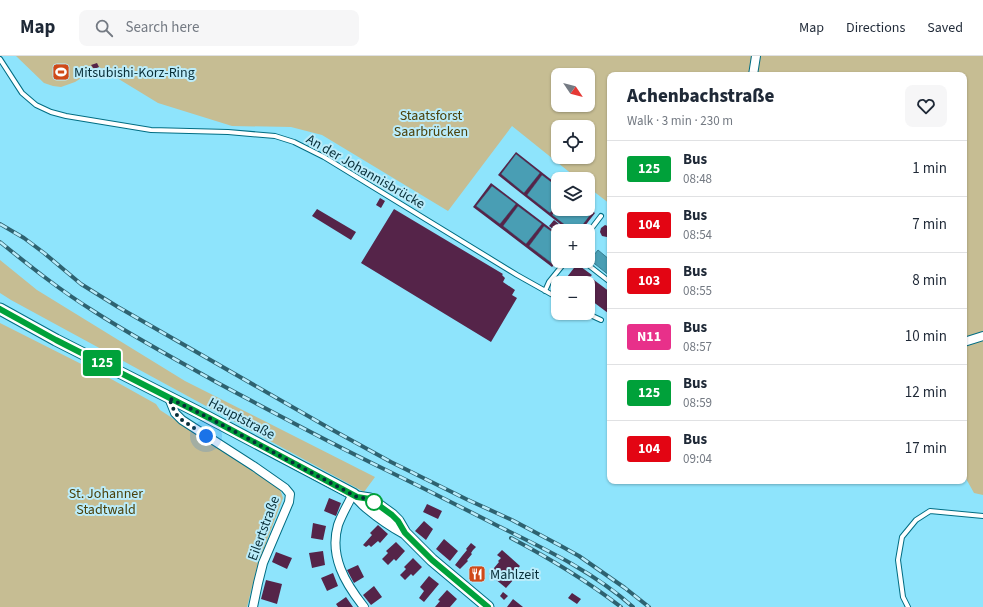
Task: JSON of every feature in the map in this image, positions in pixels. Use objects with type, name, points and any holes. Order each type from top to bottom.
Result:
[{"type":"main road","name":"Hauptstraße","points":[[0,309],[56,340],[113,368],[355,496],[393,526],[405,533],[432,560],[488,607]]},
{"type":"street","points":[[753,72],[756,56]]},
{"type":"street","points":[[967,341],[983,336]]},
{"type":"street","name":"Eilertstraße","points":[[169,398],[175,413],[182,420],[255,467],[285,488],[290,494],[290,502],[263,563],[253,607]]},
{"type":"street","points":[[355,496],[345,510],[338,524],[336,551],[338,564],[344,577],[354,595],[364,607]]},
{"type":"lane","name":"An der Johannisbrücke","points":[[0,59],[22,93],[36,105],[51,112],[66,116],[151,130],[228,132],[275,136],[294,142],[324,157],[497,263],[551,294]]},
{"type":"lane","points":[[595,224],[601,216]]},
{"type":"lane","points":[[545,291],[549,282],[560,268]]},
{"type":"lane","points":[[592,268],[607,280]]},
{"type":"lane","points":[[595,317],[601,320]]},
{"type":"lane","points":[[908,607],[903,597],[898,560],[902,537],[916,520],[930,511],[983,516]]},
{"type":"green space","name":"Staatsforst Saarbrücken","points":[[16,56],[983,56],[983,495],[974,493],[967,480],[967,72],[607,72],[607,202],[595,192],[595,172],[569,172],[559,164],[595,164],[595,120],[551,120],[551,157],[512,126],[448,211],[322,135],[291,127],[232,126],[158,103],[99,67],[75,82],[61,87],[44,83]]},
{"type":"green space","points":[[0,260],[37,290],[185,381],[375,477],[364,492],[11,300],[0,293]]},
{"type":"green space","name":"St. Johanner Stadtwald","points":[[0,323],[113,380],[156,404],[160,410],[280,489],[283,498],[258,564],[247,607],[0,607]]},
{"type":"water","points":[[516,154],[540,173],[524,193],[501,174]]},
{"type":"water","points":[[542,175],[551,182],[551,212],[550,213],[527,195]]},
{"type":"water","points":[[492,186],[516,204],[500,224],[476,206]]},
{"type":"water","points":[[518,206],[542,224],[526,244],[503,226]]},
{"type":"water","points":[[553,216],[589,216],[583,224],[564,224]]},
{"type":"water","points":[[544,226],[551,231],[551,262],[529,246]]},
{"type":"water","points":[[598,250],[607,258],[607,274],[595,264],[595,254]]},
{"type":"building","points":[[97,63],[99,67],[94,69],[91,65]]},
{"type":"building","points":[[516,152],[551,180],[551,182],[542,175],[527,195],[550,213],[551,212],[551,216],[553,216],[564,224],[560,224],[498,175]],"holes":[[[516,154],[540,173],[524,193],[501,174]]]},
{"type":"building","points":[[491,183],[551,229],[551,231],[544,226],[529,246],[551,263],[551,266],[473,207]],"holes":[[[492,186],[516,204],[500,224],[476,206]],[[518,206],[542,224],[526,244],[503,226]]]},
{"type":"building","points":[[380,198],[385,201],[381,208],[376,205]]},
{"type":"building","points":[[317,209],[356,232],[351,240],[312,216]]},
{"type":"building","points":[[394,209],[503,274],[502,275],[505,278],[503,282],[515,290],[512,295],[517,298],[491,342],[361,263]]},
{"type":"building","points":[[589,216],[593,216],[586,224],[583,224]]},
{"type":"building","points":[[554,220],[559,224],[551,224],[551,228],[549,226]]},
{"type":"building","points":[[605,225],[607,226],[607,237],[602,236],[600,232],[601,228]]},
{"type":"building","points":[[574,268],[582,268],[592,275],[568,276]]},
{"type":"building","points":[[595,281],[607,290],[607,312],[595,303]]},
{"type":"building","points":[[329,498],[341,503],[336,516],[324,511]]},
{"type":"building","points":[[427,504],[442,511],[438,519],[423,512]]},
{"type":"building","points":[[424,521],[433,529],[426,540],[415,531]]},
{"type":"building","points":[[313,523],[326,526],[323,540],[311,538]]},
{"type":"building","points":[[378,525],[388,534],[380,543],[378,541],[371,547],[369,545],[366,547],[363,545],[372,535],[370,533]]},
{"type":"building","points":[[444,539],[458,551],[450,561],[436,549]]},
{"type":"building","points":[[396,542],[405,551],[396,561],[394,559],[388,565],[382,559],[388,553],[386,551]]},
{"type":"building","points":[[471,543],[476,547],[467,560],[468,561],[460,569],[455,565]]},
{"type":"building","points":[[502,550],[520,566],[513,574],[516,577],[506,588],[489,574],[499,562],[498,561],[501,558],[497,555]]},
{"type":"building","points":[[323,551],[325,565],[312,568],[309,553]]},
{"type":"building","points":[[276,552],[292,558],[287,569],[272,562]]},
{"type":"building","points":[[413,558],[422,567],[413,576],[411,574],[405,580],[400,575],[406,569],[404,567]]},
{"type":"building","points":[[358,565],[364,577],[354,583],[347,570]]},
{"type":"building","name":"Mahlzeit","points":[[480,568],[483,572],[474,581],[470,577]]},
{"type":"building","points":[[333,573],[338,586],[327,591],[321,578]]},
{"type":"building","points":[[429,576],[439,584],[424,602],[419,598],[424,591],[420,587]]},
{"type":"building","points":[[266,580],[282,584],[277,604],[261,599]]},
{"type":"building","points":[[374,586],[382,597],[371,605],[363,595]]},
{"type":"building","points":[[447,590],[457,599],[450,607],[435,607],[440,601],[438,600]]},
{"type":"building","points":[[503,592],[508,596],[504,600],[500,596]]},
{"type":"building","points":[[572,593],[581,599],[577,604],[568,598]]},
{"type":"building","points":[[346,597],[353,607],[338,607],[336,604]]},
{"type":"building","points":[[513,599],[523,607],[507,607]]},
{"type":"railway","points":[[0,224],[24,238],[81,284],[118,307],[391,462],[512,520],[579,556],[625,588],[649,607]]},
{"type":"railway","points":[[0,242],[70,296],[140,339],[300,427],[568,562],[586,572],[618,594],[633,607]]},
{"type":"railway","points":[[511,538],[568,570],[621,607]]},
{"type":"bus line","name":"125","points":[[0,309],[56,340],[211,419],[357,497],[370,499],[392,515],[398,521],[405,533],[432,560],[488,607]]},
{"type":"place","name":"Mitsubishi-Korz-Ring","points":[[61,72]]},
{"type":"place","name":"Mahlzeit","points":[[477,574]]},
{"type":"route","points":[[206,436],[182,420],[175,413],[169,398],[357,497],[370,499],[376,503],[374,502]]}]
